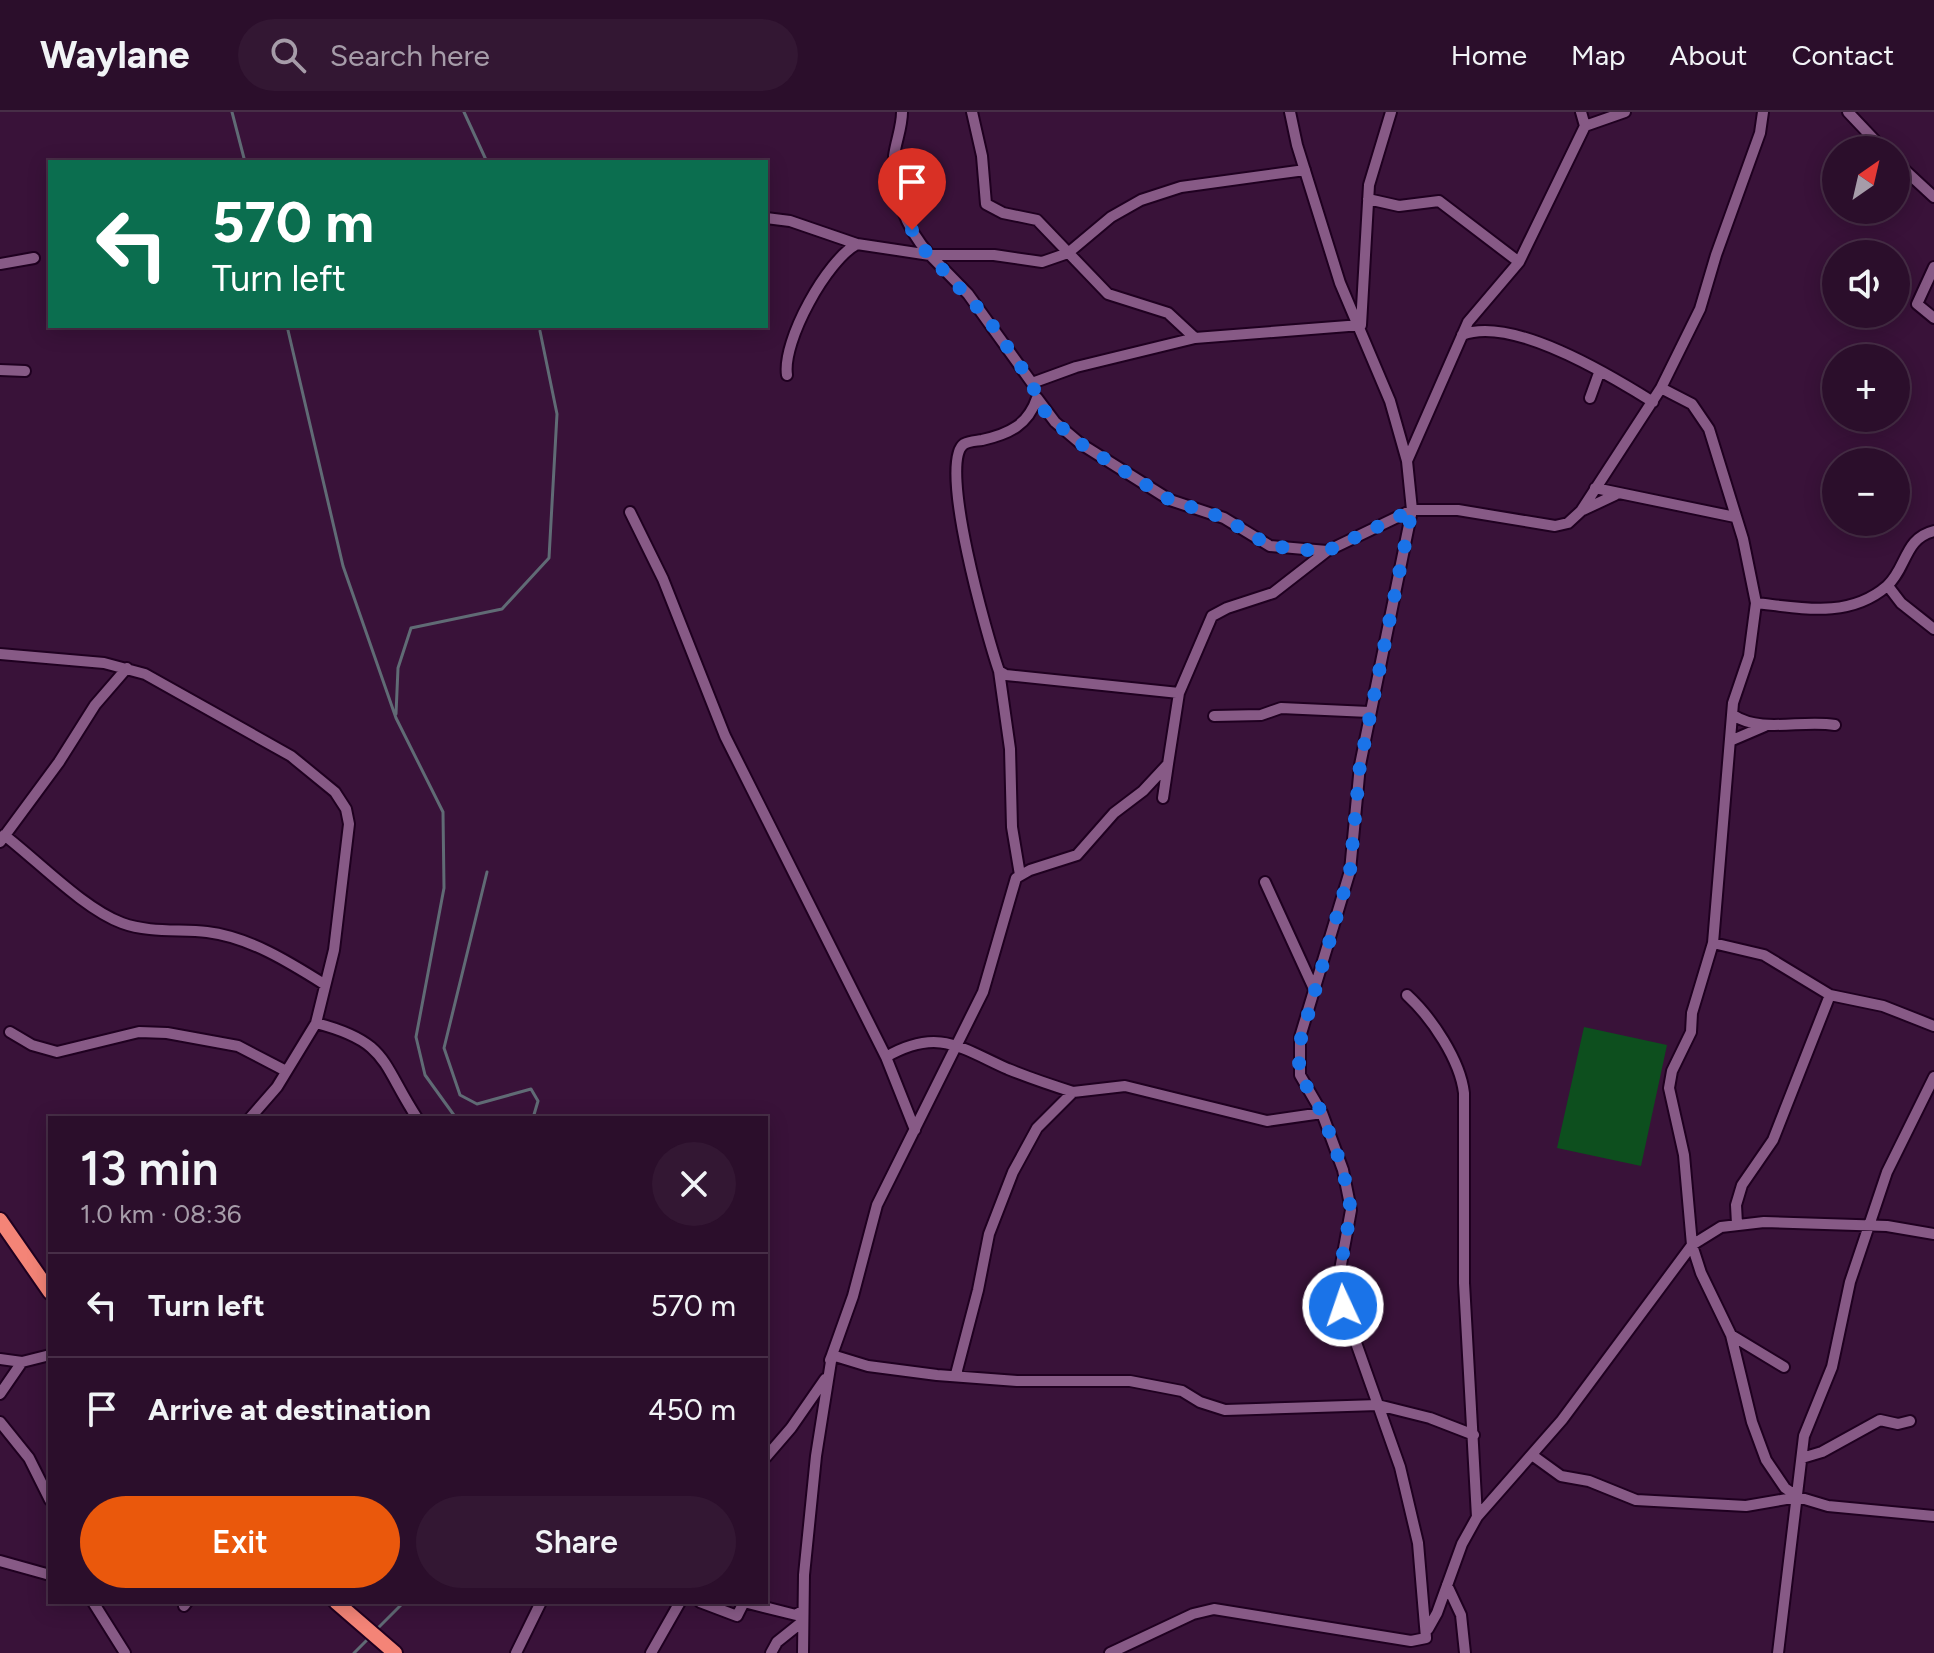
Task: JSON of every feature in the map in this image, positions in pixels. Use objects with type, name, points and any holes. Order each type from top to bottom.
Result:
[{"type":"highway","points":[[0,1220],[48,1289]]},
{"type":"highway","points":[[338,1604],[395,1653]]},
{"type":"street","points":[[902,112],[894,157],[898,194],[907,222],[930,255],[968,294],[1032,383],[1037,398],[1055,422],[1081,444],[1170,500],[1224,518],[1270,546],[1327,551]]},
{"type":"street","points":[[972,112],[982,156],[986,204],[1003,213],[1037,220],[1108,294],[1168,313],[1195,338]]},
{"type":"street","points":[[1290,112],[1340,283],[1361,325],[1390,401],[1407,461],[1412,510],[1369,712],[1350,871],[1300,1037],[1298,1067],[1322,1113],[1343,1170],[1351,1210],[1340,1270],[1343,1306],[1393,1443],[1418,1543],[1423,1613],[1428,1629]]},
{"type":"street","points":[[1361,325],[1368,199],[1391,112]]},
{"type":"street","points":[[1407,461],[1473,313],[1519,262],[1585,126],[1581,112]]},
{"type":"street","points":[[1585,126],[1625,112]]},
{"type":"street","points":[[1163,798],[1179,693],[1212,616],[1273,593],[1327,551],[1412,510],[1458,510],[1555,526],[1568,523],[1581,511],[1653,402],[1700,309],[1760,133],[1763,112]]},
{"type":"street","points":[[1848,112],[1871,136]]},
{"type":"street","points":[[768,218],[790,221],[857,244],[930,255],[994,255],[1042,262],[1068,253],[1111,217],[1141,200],[1181,187],[1305,170]]},
{"type":"street","points":[[1910,175],[1934,197]]},
{"type":"street","points":[[1368,199],[1399,206],[1439,201],[1519,262]]},
{"type":"street","points":[[787,375],[795,329],[838,259],[857,244]]},
{"type":"street","points":[[0,264],[34,258]]},
{"type":"street","points":[[1934,267],[1917,303],[1934,318]]},
{"type":"street","points":[[1032,383],[1076,367],[1195,338],[1361,325]]},
{"type":"street","points":[[1462,335],[1473,330],[1516,332],[1570,354],[1653,402]]},
{"type":"street","points":[[0,370],[25,371]]},
{"type":"street","points":[[1590,398],[1599,373]]},
{"type":"street","points":[[1661,388],[1692,404],[1703,417],[1735,517],[1756,603],[1749,656],[1733,715],[1713,943],[1692,1013],[1691,1032],[1672,1071],[1669,1088],[1684,1155],[1692,1245],[1701,1273],[1731,1335],[1752,1422],[1766,1460],[1785,1488],[1798,1497],[1828,1506],[1934,1516]]},
{"type":"street","points":[[768,1454],[825,1378],[853,1296],[877,1205],[960,1044],[983,992],[1013,887],[1020,875],[1012,827],[1010,749],[999,671],[972,577],[957,495],[955,465],[958,451],[965,443],[1013,430],[1030,418],[1037,398]]},
{"type":"street","points":[[1595,488],[1615,495],[1735,517]]},
{"type":"street","points":[[1581,511],[1615,495]]},
{"type":"street","points":[[630,512],[663,579],[725,736],[886,1057],[915,1130]]},
{"type":"street","points":[[1756,603],[1810,610],[1841,608],[1888,586],[1914,541],[1934,531]]},
{"type":"street","points":[[1888,586],[1901,603],[1934,629]]},
{"type":"street","points":[[0,654],[32,658],[55,656],[145,674],[270,742],[318,776],[341,800],[349,824],[334,950],[316,1023],[265,1103],[252,1116]]},
{"type":"street","points":[[127,668],[95,705],[53,771],[2,839],[83,900],[122,923],[209,932],[241,940],[324,984]]},
{"type":"street","points":[[999,671],[1006,675],[1179,693]]},
{"type":"street","points":[[1214,716],[1261,715],[1281,708],[1369,712]]},
{"type":"street","points":[[1733,715],[1767,726]]},
{"type":"street","points":[[1730,741],[1767,726],[1814,721],[1835,725]]},
{"type":"street","points":[[1020,875],[1077,855],[1114,813],[1143,791],[1168,764]]},
{"type":"street","points":[[1265,882],[1314,989]]},
{"type":"street","points":[[1713,943],[1764,955],[1830,995],[1883,1006],[1934,1026]]},
{"type":"street","points":[[1407,995],[1443,1043],[1463,1082],[1464,1283],[1477,1517]]},
{"type":"street","points":[[1737,1224],[1736,1205],[1742,1185],[1773,1140],[1830,995]]},
{"type":"street","points":[[316,1023],[352,1035],[377,1049],[416,1116]]},
{"type":"street","points":[[10,1032],[32,1045],[57,1052],[139,1032],[167,1033],[238,1046],[286,1071]]},
{"type":"street","points":[[886,1057],[906,1046],[960,1044],[1031,1079],[1073,1092],[1115,1086],[1138,1088],[1203,1108],[1267,1121],[1322,1113]]},
{"type":"street","points":[[1778,1653],[1804,1436],[1832,1367],[1850,1282],[1867,1227],[1887,1172],[1934,1077]]},
{"type":"street","points":[[956,1374],[989,1234],[1013,1172],[1037,1128],[1073,1092]]},
{"type":"street","points":[[1110,1653],[1193,1614],[1214,1609],[1411,1641],[1426,1638],[1462,1544],[1477,1517],[1532,1455],[1692,1245],[1721,1227],[1737,1224],[1887,1226],[1934,1234]]},
{"type":"street","points":[[1731,1335],[1784,1367]]},
{"type":"street","points":[[0,1359],[22,1362],[48,1353]]},
{"type":"street","points":[[832,1355],[868,1366],[1017,1381],[1130,1381],[1182,1391],[1200,1402],[1225,1410],[1378,1405],[1430,1418],[1474,1435]]},
{"type":"street","points":[[803,1653],[802,1617],[816,1456],[832,1355]]},
{"type":"street","points":[[0,1394],[22,1362]]},
{"type":"street","points":[[1802,1458],[1822,1452],[1880,1420],[1898,1424],[1910,1421]]},
{"type":"street","points":[[0,1422],[29,1458],[48,1496]]},
{"type":"street","points":[[1532,1455],[1561,1476],[1589,1481],[1636,1500],[1765,1506],[1798,1497]]},
{"type":"street","points":[[0,1561],[48,1574]]},
{"type":"street","points":[[1447,1585],[1461,1615],[1465,1653]]},
{"type":"street","points":[[94,1604],[125,1653]]},
{"type":"street","points":[[516,1653],[540,1604]]},
{"type":"street","points":[[651,1653],[679,1604]]},
{"type":"street","points":[[705,1604],[737,1616],[743,1604]]},
{"type":"street","points":[[752,1604],[802,1617]]},
{"type":"street","points":[[771,1653],[777,1642],[802,1617]]},
{"type":"green space","points":[[1584,1027],[1667,1045],[1641,1166],[1557,1148]]},
{"type":"waterway","points":[[232,112],[244,160]]},
{"type":"waterway","points":[[464,112],[486,160]]},
{"type":"waterway","points":[[287,328],[343,566],[396,718],[443,812],[444,888],[416,1037],[425,1075],[455,1116]]},
{"type":"waterway","points":[[396,714],[398,668],[411,628],[502,609],[549,558],[557,414],[540,331]]},
{"type":"waterway","points":[[487,872],[444,1048],[460,1095],[477,1104],[531,1089],[538,1101],[534,1116]]},
{"type":"waterway","points":[[376,1630],[402,1604]]},
{"type":"waterway","points":[[354,1653],[371,1636]]},
{"type":"route","points":[[912,230],[920,245],[939,262],[988,319],[1036,389],[1039,405],[1055,422],[1125,474],[1170,500],[1224,518],[1270,546],[1327,551],[1412,510],[1369,712],[1360,765],[1350,871],[1298,1049],[1300,1075],[1322,1113],[1343,1170],[1351,1210],[1340,1270],[1343,1306]]}]
